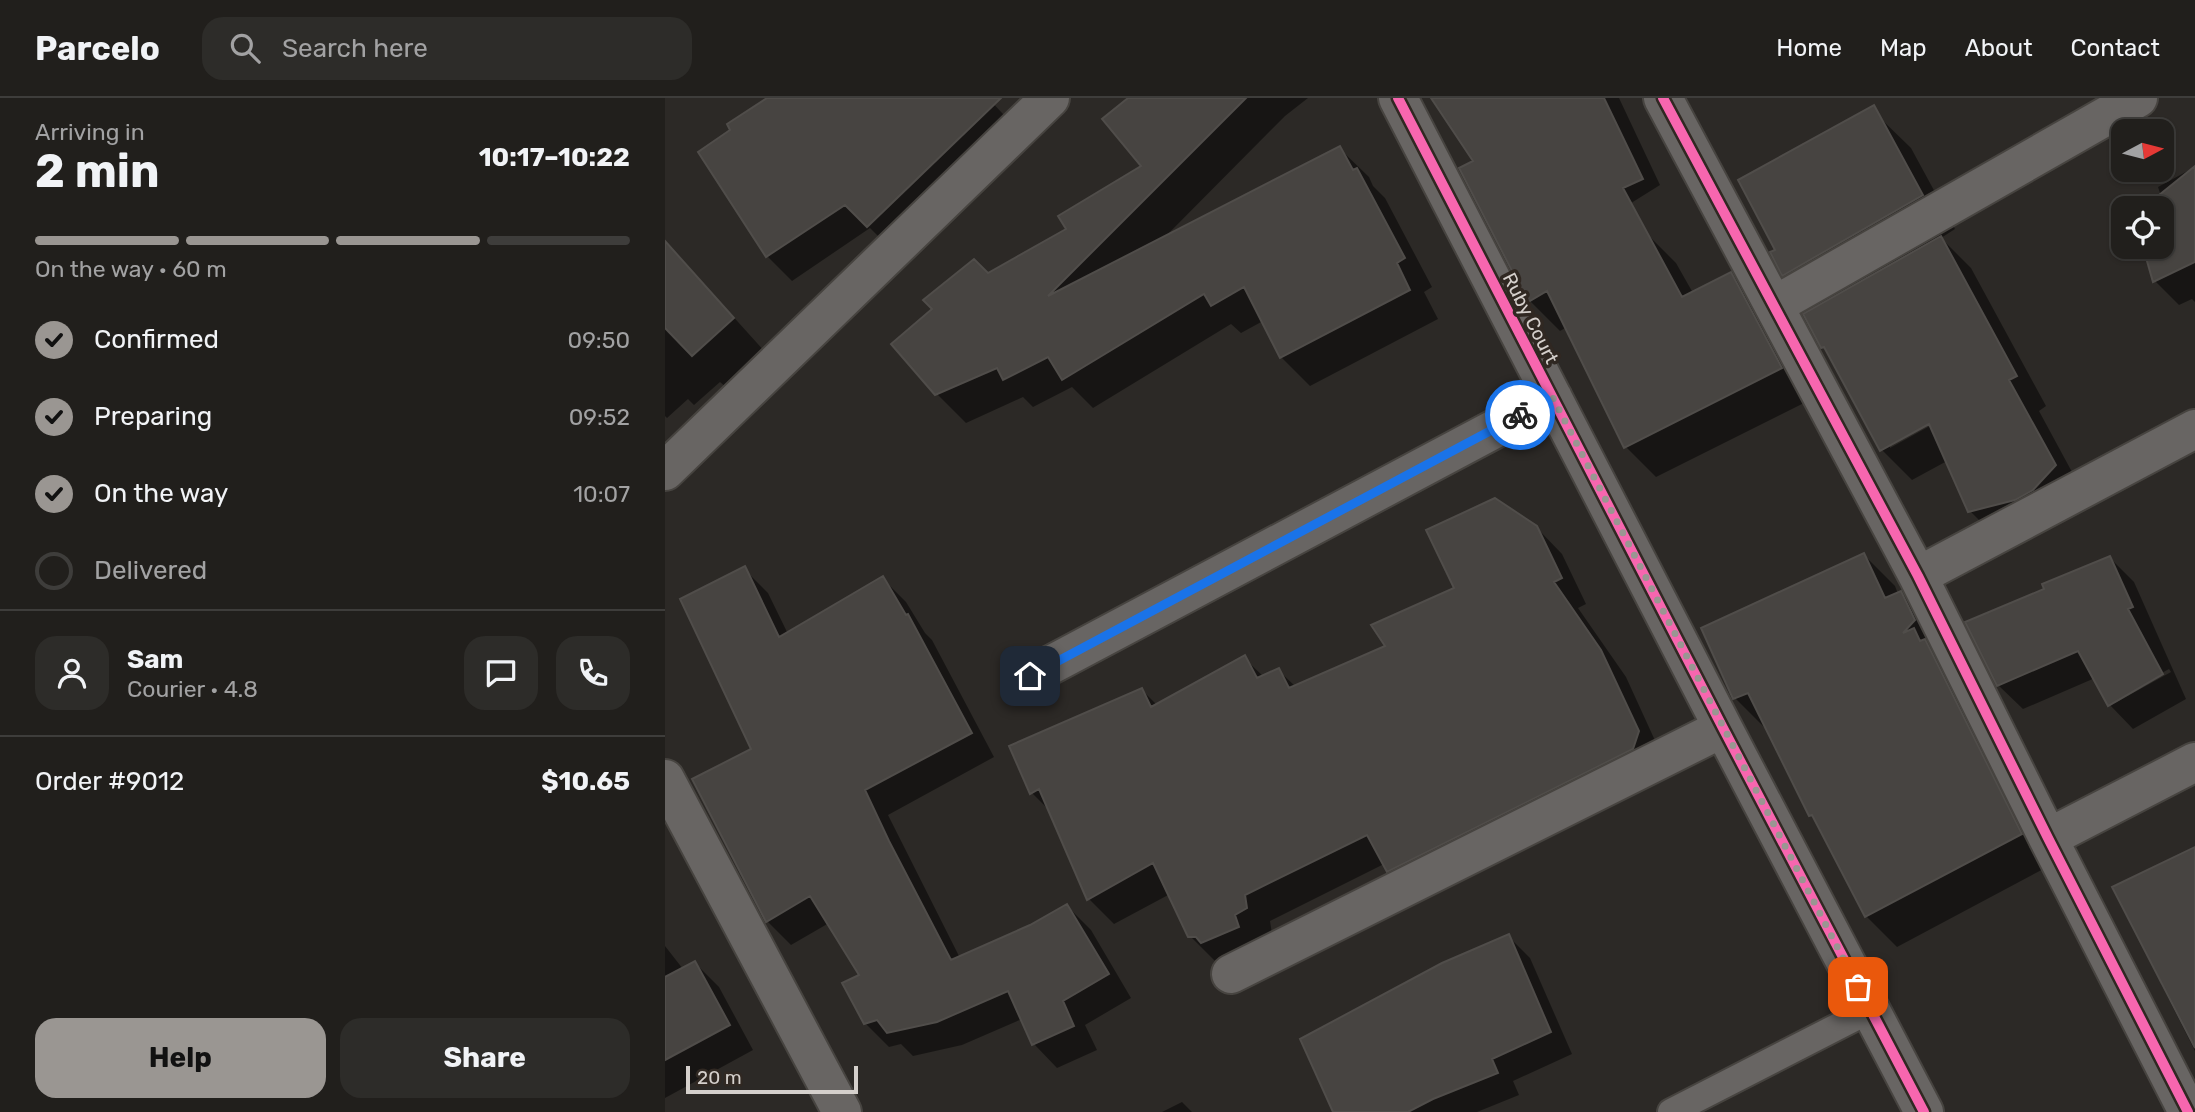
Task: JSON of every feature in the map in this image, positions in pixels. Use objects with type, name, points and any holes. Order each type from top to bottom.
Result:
[{"type":"street","points":[[666,469],[1050,98]]},
{"type":"street","name":"Ruby Court","points":[[1398,98],[1924,1112]]},
{"type":"street","points":[[1663,98],[1919,576],[2048,838],[2188,1112]]},
{"type":"street","points":[[1775,305],[2138,98]]},
{"type":"street","points":[[1030,676],[1553,398]]},
{"type":"street","points":[[1919,576],[2195,429]]},
{"type":"street","points":[[1231,974],[1723,728]]},
{"type":"street","points":[[2048,838],[2195,762]]},
{"type":"street","points":[[665,779],[842,1112]]},
{"type":"lane","points":[[1671,1112],[1870,1010]]},
{"type":"building","points":[[767,98],[1001,98],[867,227],[845,205],[766,257],[698,152],[730,130],[727,124]]},
{"type":"building","points":[[1128,98],[1246,98],[1048,296],[1340,146],[1353,170],[1357,168],[1405,258],[1397,263],[1410,290],[1280,358],[1244,287],[1211,306],[1204,294],[1062,380],[1048,357],[1003,380],[997,368],[935,395],[891,344],[932,309],[923,300],[974,259],[988,273],[1066,229],[1058,216],[1141,166],[1102,119]]},
{"type":"building","points":[[1431,98],[1604,98],[1643,179],[1623,188],[1682,297],[1731,272],[1782,368],[1624,448],[1547,291],[1528,302],[1459,168],[1473,161]]},
{"type":"building","points":[[1874,105],[1923,195],[1782,276],[1770,252],[1775,250],[1738,180]]},
{"type":"building","points":[[2195,166],[2195,262],[2153,282],[2146,259],[2174,259],[2174,196],[2158,196]]},
{"type":"building","points":[[1941,236],[2017,376],[2009,380],[2056,465],[2033,490],[2015,500],[1968,512],[1929,424],[1880,451],[1824,347],[1821,348],[1803,314]]},
{"type":"building","points":[[665,241],[734,318],[692,356],[665,328]]},
{"type":"building","points":[[1495,498],[1537,526],[1562,578],[1554,582],[1601,650],[1639,731],[1633,749],[1387,872],[1367,835],[1245,895],[1247,908],[1235,915],[1239,927],[1201,943],[1196,937],[1188,937],[1153,863],[1087,900],[1039,789],[1030,794],[1009,746],[1142,688],[1151,707],[1245,655],[1257,678],[1279,668],[1289,688],[1385,646],[1371,625],[1454,588],[1426,530]]},
{"type":"building","points":[[1864,553],[1885,598],[1901,591],[1915,620],[1903,633],[1914,628],[1920,641],[1925,639],[2022,834],[1865,917],[1812,815],[1809,816],[1748,693],[1733,699],[1701,628]]},
{"type":"building","points":[[2110,556],[2133,607],[2128,609],[2163,674],[2108,706],[2078,651],[1997,686],[1965,622],[2044,589],[2042,584]]},
{"type":"building","points":[[745,566],[779,637],[883,576],[906,615],[908,614],[972,733],[865,790],[951,960],[1030,925],[1067,904],[1109,974],[1063,1001],[1074,1026],[1032,1045],[1008,991],[937,1022],[887,1033],[877,1020],[864,1024],[842,983],[859,975],[810,896],[766,922],[692,779],[751,749],[680,599]]},
{"type":"building","points":[[2195,847],[2195,1048],[2112,887]]},
{"type":"building","points":[[1509,934],[1551,1032],[1492,1059],[1498,1073],[1408,1112],[1333,1112],[1300,1039],[1442,963]]},
{"type":"building","points":[[695,961],[730,1025],[665,1060],[665,977]]},
{"type":"cycle path","points":[[1398,98],[1924,1112]]},
{"type":"cycle path","points":[[1663,98],[1918,576],[2188,1112]]},
{"type":"way so far","points":[[1520,415],[1553,398],[1858,987]]},
{"type":"route","points":[[1030,676],[1520,415]]}]
